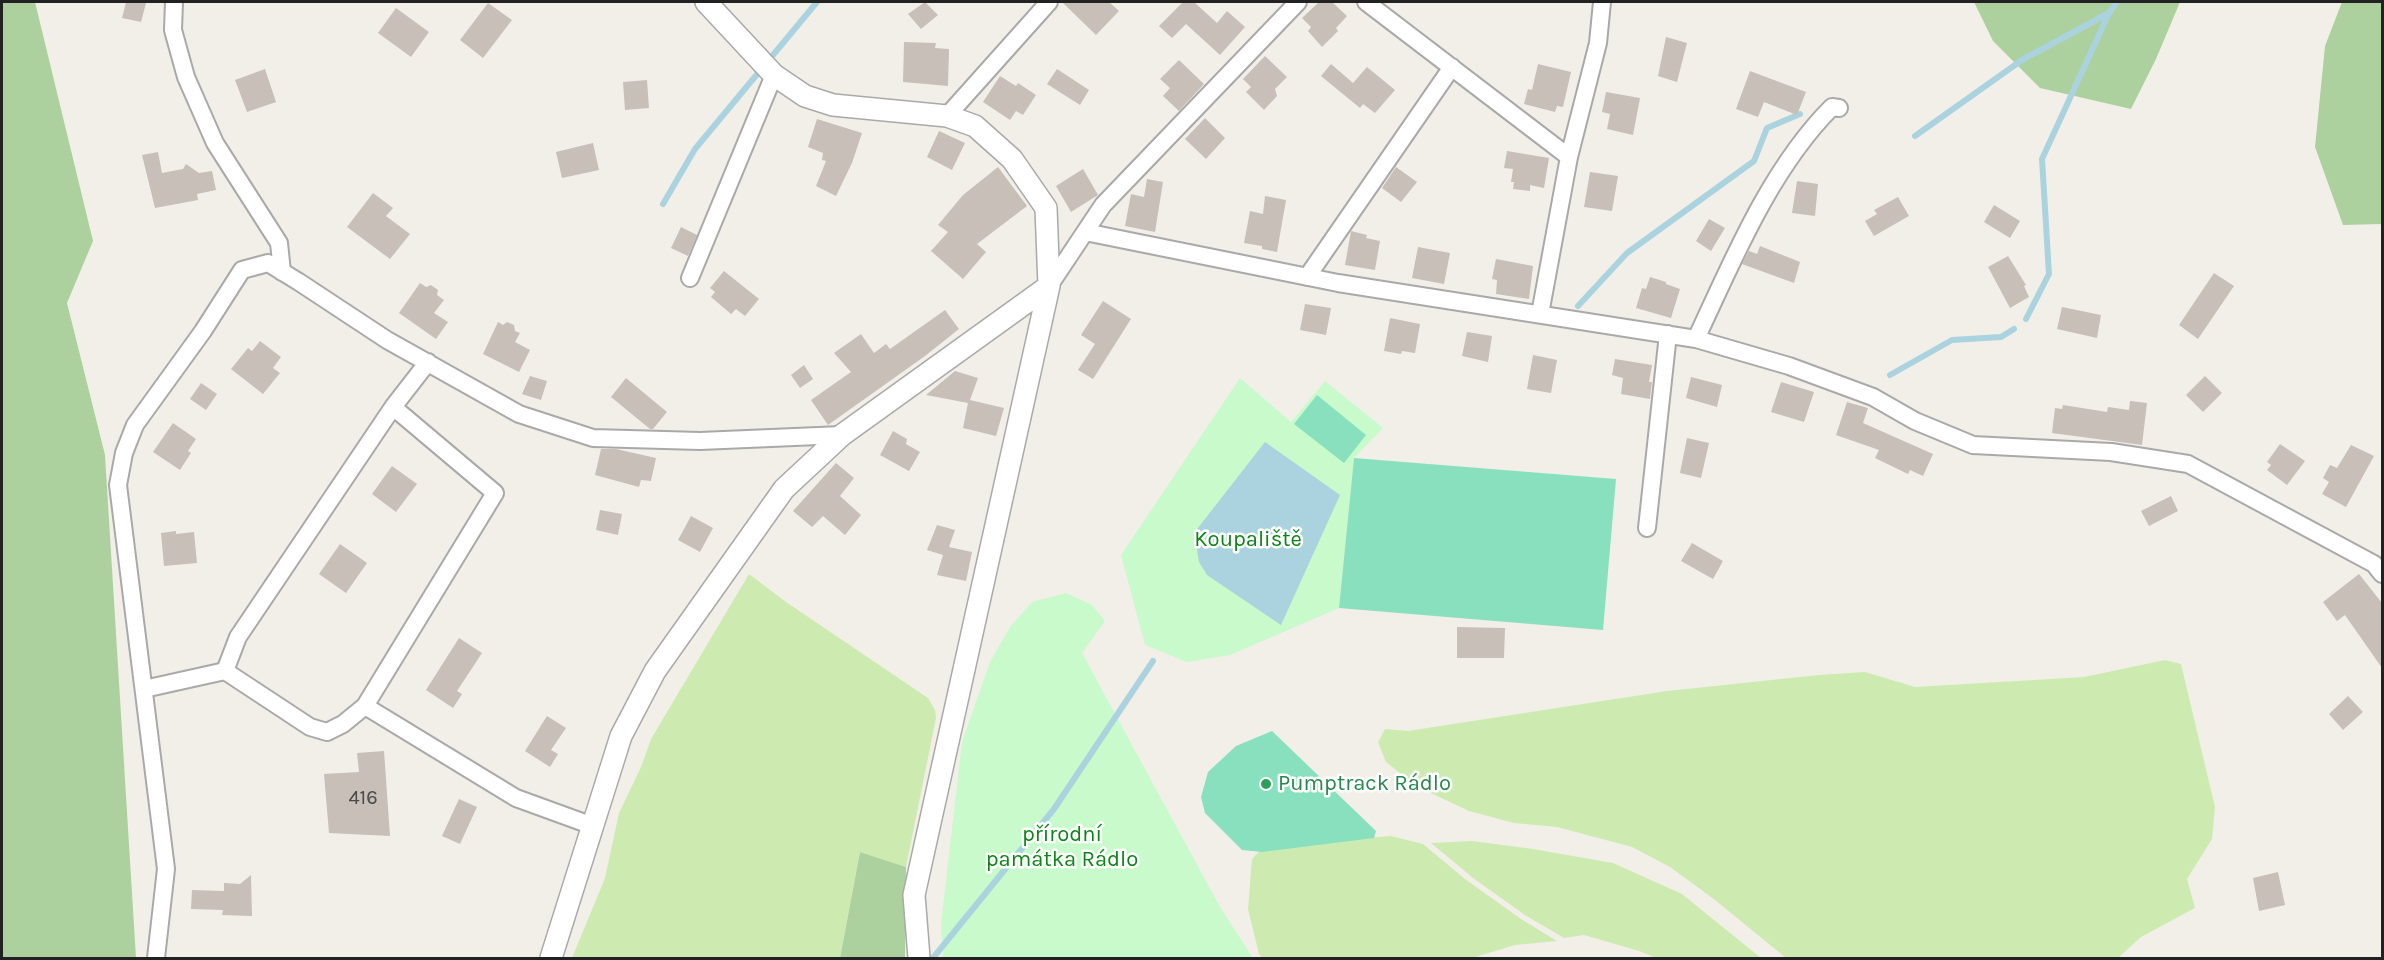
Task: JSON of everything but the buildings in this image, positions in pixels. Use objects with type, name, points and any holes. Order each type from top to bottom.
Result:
[{"type":"street","points":[[174,2],[173,30],[186,77],[215,143],[279,243],[282,272]]},
{"type":"street","points":[[706,2],[774,75],[805,96],[833,105],[947,116],[975,126],[1012,159],[1046,208],[1049,286],[914,895],[920,958]]},
{"type":"street","points":[[947,116],[1049,2]]},
{"type":"street","points":[[551,958],[621,736],[655,671],[784,489],[842,435],[1049,286],[1103,205],[1298,2]]},
{"type":"street","points":[[1366,2],[1569,157]]},
{"type":"street","points":[[1540,314],[1569,157],[1598,43],[1602,2]]},
{"type":"street","points":[[1308,277],[1452,68]]},
{"type":"street","points":[[690,278],[774,75]]},
{"type":"street","points":[[1696,339],[1763,201],[1813,126],[1832,107],[1839,108]]},
{"type":"street","points":[[1085,232],[1308,277],[1696,339],[1789,366],[1873,397],[1914,421],[1973,445],[2110,452],[2188,464],[2374,564],[2382,574]]},
{"type":"street","points":[[156,958],[166,869],[118,485],[124,453],[135,425],[203,331],[242,270],[268,263],[387,340],[519,414],[593,438],[700,441],[842,435]]},
{"type":"street","points":[[1647,528],[1668,334]]},
{"type":"street","points":[[225,671],[238,637],[393,407],[428,362]]},
{"type":"street","points":[[144,689],[225,671],[310,727],[327,732],[343,724],[365,706],[495,493],[393,407]]},
{"type":"street","points":[[365,706],[516,798],[593,826]]},
{"type":"green space","points":[[2,2],[35,2],[93,241],[67,303],[105,455],[136,958],[2,958]]},
{"type":"green space","points":[[1974,2],[2180,2],[2156,59],[2131,109],[2040,88],[1993,41]]},
{"type":"green space","points":[[2342,2],[2382,2],[2382,224],[2343,225],[2315,147],[2325,46]]},
{"type":"green space","name":"Koupaliště","points":[[1240,378],[1291,422],[1325,381],[1383,428],[1354,458],[1339,608],[1230,655],[1187,662],[1145,645],[1121,555]]},
{"type":"green space","points":[[1317,395],[1366,435],[1344,463],[1294,424]]},
{"type":"green space","points":[[1354,458],[1616,479],[1603,630],[1339,608]]},
{"type":"green space","points":[[749,574],[786,602],[928,698],[935,710],[936,718],[906,867],[860,852],[840,958],[572,958],[605,878],[619,813],[641,767],[651,739]]},
{"type":"green space","name":"přírodní památka Rádlo","points":[[1066,593],[1092,605],[1105,621],[1082,653],[1220,907],[1253,958],[943,958],[941,924],[962,742],[990,662],[1010,627],[1032,602]]},
{"type":"green space","points":[[2165,660],[2181,664],[2215,807],[2212,839],[2187,879],[2195,908],[2141,937],[2118,958],[1786,958],[1715,900],[1670,867],[1632,847],[1557,827],[1514,823],[1469,811],[1416,786],[1386,762],[1378,742],[1385,729],[1408,731],[1667,691],[1819,675],[1865,672],[1915,687],[2084,677]]},
{"type":"green space","name":"Pumptrack Rádlo","points":[[1272,731],[1376,831],[1374,838],[1262,852],[1242,850],[1205,813],[1201,797],[1208,772],[1236,746]]},
{"type":"green space","points":[[1391,836],[1423,844],[1465,879],[1521,919],[1557,941],[1515,945],[1472,958],[1262,958],[1248,909],[1252,859],[1263,847]]},
{"type":"green space","points":[[1472,841],[1613,863],[1682,894],[1761,958],[1656,958],[1584,935],[1564,938],[1525,915],[1473,878],[1431,843]]},
{"type":"green space","points":[[860,852],[906,867],[905,958],[840,958]]},
{"type":"water","points":[[1265,442],[1340,495],[1281,625],[1207,575],[1199,562],[1194,533]]},
{"type":"waterway","points":[[663,204],[695,149],[817,2]]},
{"type":"waterway","points":[[1915,136],[2022,60],[2109,13],[2117,2]]},
{"type":"waterway","points":[[2026,319],[2049,274],[2042,159],[2109,13]]},
{"type":"waterway","points":[[1578,306],[1627,253],[1754,161],[1767,128],[1800,114]]},
{"type":"waterway","points":[[1890,375],[1952,340],[2001,337],[2014,329]]},
{"type":"waterway","points":[[933,958],[1054,809],[1153,661]]},
{"type":"place","name":"Pumptrack Rádlo","points":[[1266,784]]}]
